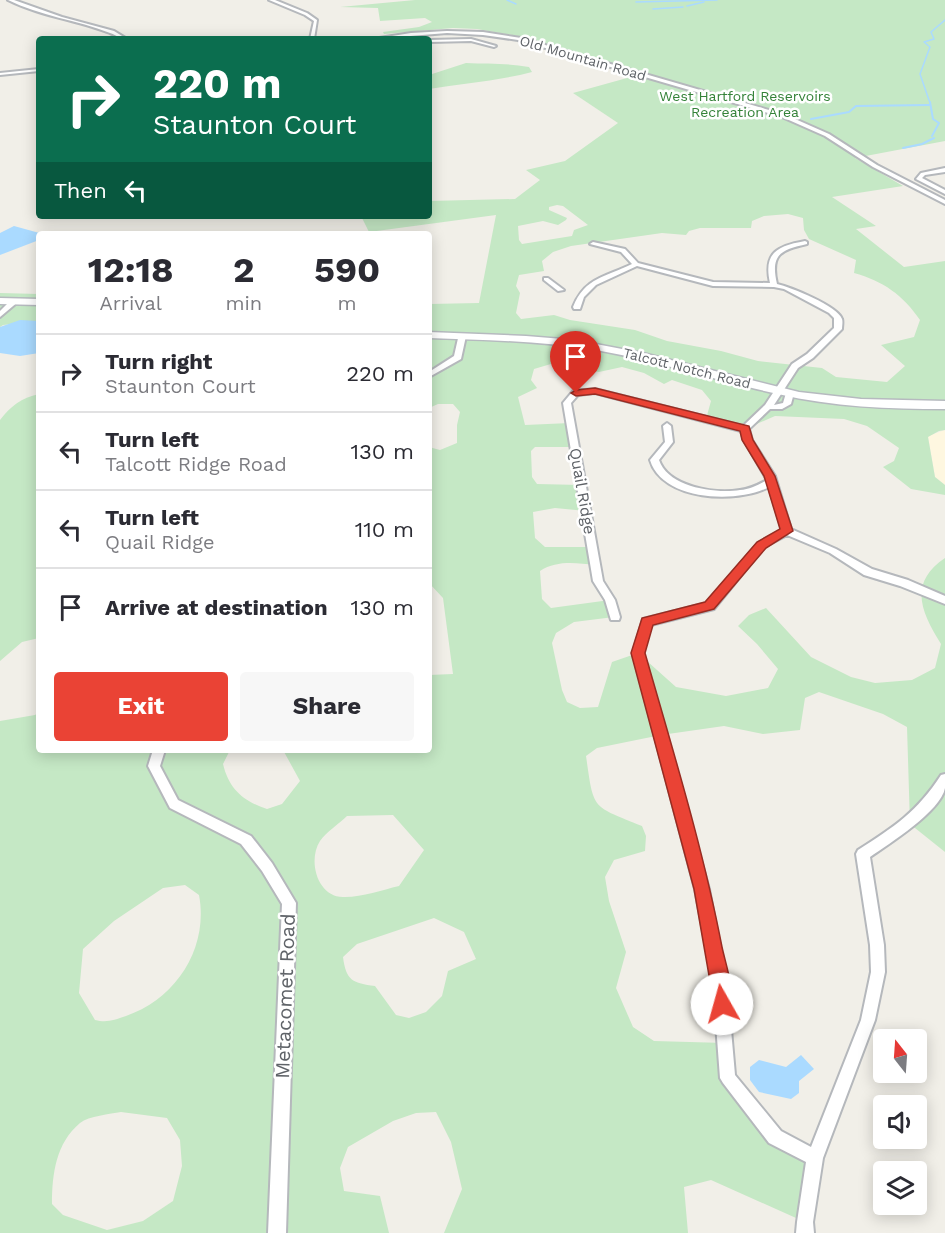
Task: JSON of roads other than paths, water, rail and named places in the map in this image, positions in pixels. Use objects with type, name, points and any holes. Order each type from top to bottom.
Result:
[{"type":"street","points":[[10,0],[119,36]]},
{"type":"street","points":[[271,0],[306,14],[316,21],[313,36]]},
{"type":"street","name":"Old Mountain Road","points":[[397,36],[461,31],[500,35],[784,116],[827,135],[875,166],[945,202]]},
{"type":"street","points":[[432,42],[471,40],[494,46]]},
{"type":"street","points":[[0,74],[36,70]]},
{"type":"street","points":[[945,170],[923,174],[919,179],[945,192]]},
{"type":"street","points":[[774,285],[770,272],[771,261],[779,250],[782,247],[805,243]]},
{"type":"street","points":[[593,244],[623,250],[636,264],[713,284],[774,285],[818,303],[832,311],[838,318],[838,328],[810,356],[795,366],[785,392],[745,429],[748,440],[766,466],[787,531]]},
{"type":"street","points":[[577,307],[581,296],[593,284],[636,264]]},
{"type":"street","points":[[546,279],[560,290]]},
{"type":"street","points":[[0,301],[36,302]]},
{"type":"street","points":[[0,315],[15,302]]},
{"type":"street","name":"Talcott Notch Road","points":[[432,335],[537,339],[598,347],[785,392],[870,404],[945,405]]},
{"type":"street","points":[[432,373],[458,357],[462,336]]},
{"type":"street","name":"Quail Ridge","points":[[615,617],[610,600],[598,580],[567,403],[576,393],[595,391],[745,429]]},
{"type":"street","points":[[768,407],[787,404],[785,392]]},
{"type":"street","points":[[667,426],[671,440],[654,463],[668,479],[704,494],[752,491],[771,482]]},
{"type":"street","points":[[752,491],[777,497]]},
{"type":"street","points":[[787,531],[833,551],[868,572],[904,583],[945,600]]},
{"type":"street","points":[[787,531],[762,545],[710,606],[647,622],[638,653],[702,889],[720,984],[728,1078],[775,1137],[815,1158]]},
{"type":"street","name":"Metacomet Road","points":[[158,753],[154,765],[174,804],[246,840],[267,867],[289,903],[277,1233]]},
{"type":"street","points":[[805,1233],[804,1222],[815,1158],[868,1020],[878,972],[877,945],[863,854],[910,824],[930,805],[945,779]]},
{"type":"water","points":[[14,226],[36,232],[36,241],[0,255],[0,233]]},
{"type":"water","points":[[20,320],[36,321],[36,353],[20,356],[0,353],[0,327]]},
{"type":"water","points":[[801,1055],[814,1069],[799,1081],[799,1093],[791,1099],[759,1092],[750,1080],[750,1067],[759,1060],[786,1067]]},
{"type":"waterway","points":[[507,0],[516,4]]},
{"type":"waterway","points":[[636,2],[717,0]]},
{"type":"waterway","points":[[687,6],[704,2]]},
{"type":"waterway","points":[[653,9],[683,7]]},
{"type":"waterway","points":[[930,103],[920,74],[930,47],[924,42],[934,39],[931,32],[945,20]]},
{"type":"waterway","points":[[930,102],[933,119],[939,123],[932,136]]},
{"type":"waterway","points":[[811,119],[849,112],[856,106],[929,105]]},
{"type":"waterway","points":[[903,148],[922,144],[934,138]]},
{"type":"park label","name":"West Hartford Reservoirs Recreation Area","points":[[745,104]]}]
